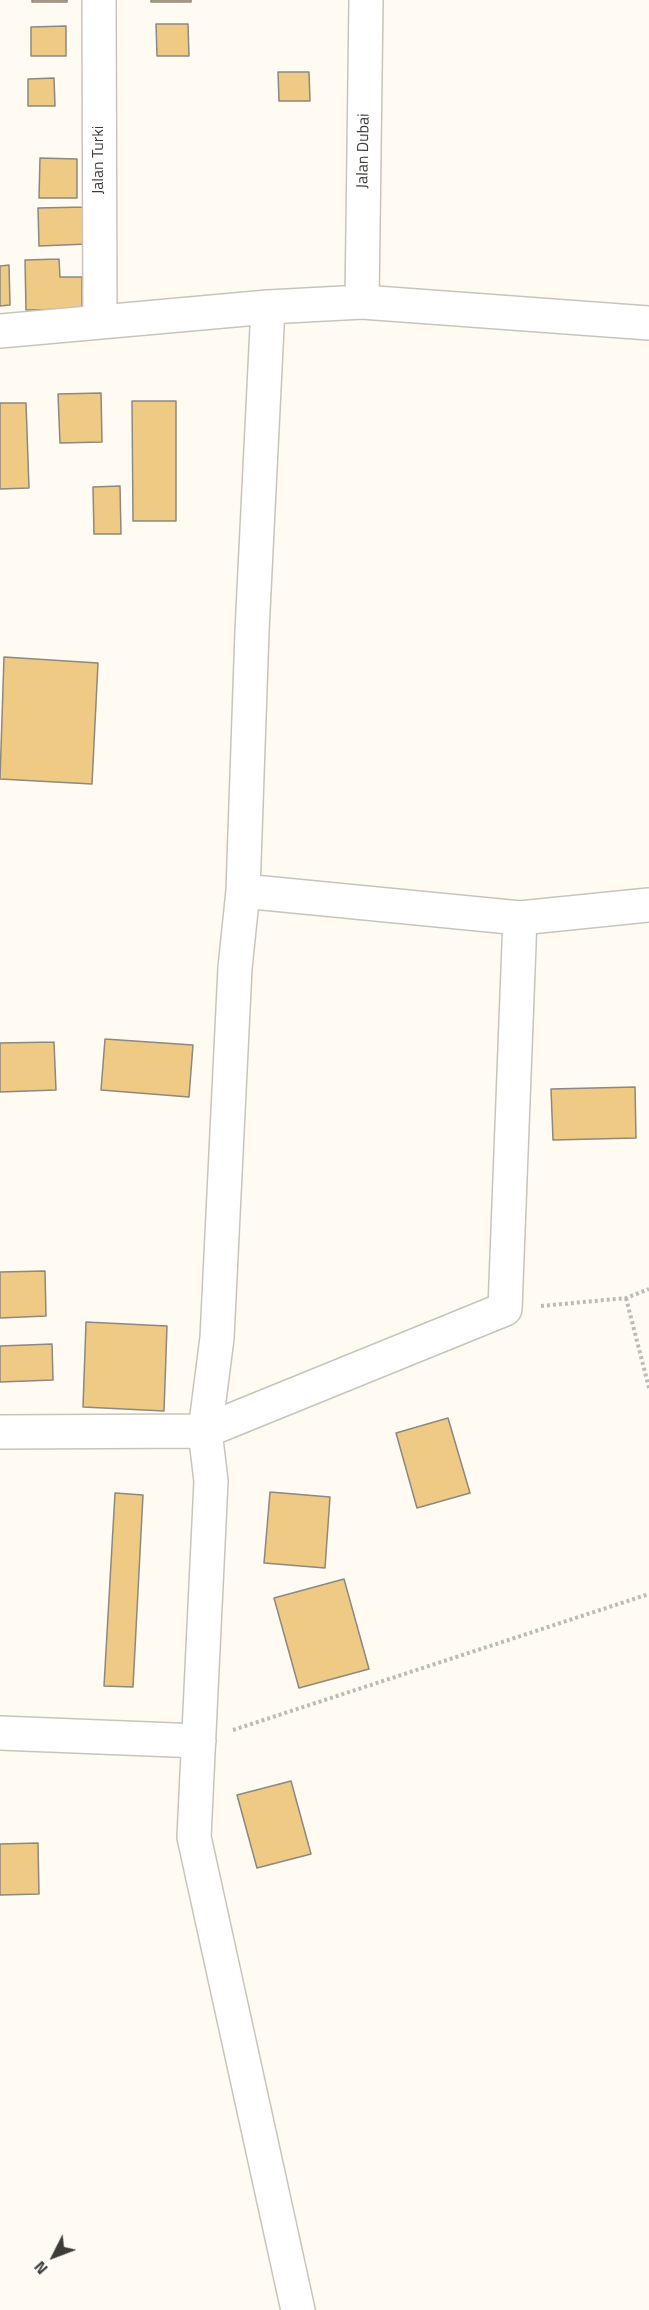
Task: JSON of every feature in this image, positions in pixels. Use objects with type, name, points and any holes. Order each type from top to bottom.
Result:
[{"type":"street","name":"Jalan Turki","points":[[99,0],[100,321]]},
{"type":"street","name":"Jalan Dubai","points":[[362,302],[366,0]]},
{"type":"street","points":[[0,331],[268,307],[362,302],[649,323]]},
{"type":"street","points":[[268,307],[252,631],[243,891],[235,968],[217,1338],[204,1431],[211,1481],[194,1837],[298,2310]]},
{"type":"street","points":[[243,891],[520,918],[649,905]]},
{"type":"street","points":[[0,1432],[204,1431],[505,1309],[520,918]]},
{"type":"street","points":[[0,1733],[199,1742]]},
{"type":"path","points":[[505,1309],[626,1298],[649,1289]]},
{"type":"path","points":[[626,1298],[649,1388]]},
{"type":"path","points":[[199,1742],[649,1594]]},
{"type":"building","points":[[32,0],[67,0],[67,2],[32,2]]},
{"type":"building","points":[[151,0],[191,0],[191,2],[151,2]]},
{"type":"building","points":[[156,24],[188,24],[189,56],[157,56]]},
{"type":"building","points":[[66,26],[66,56],[31,56],[31,27]]},
{"type":"building","points":[[278,72],[309,72],[310,101],[279,101]]},
{"type":"building","points":[[54,78],[55,106],[28,106],[28,79]]},
{"type":"building","points":[[40,158],[77,159],[77,198],[39,198]]},
{"type":"building","points":[[86,207],[88,244],[39,246],[38,208]]},
{"type":"building","points":[[59,259],[60,277],[82,277],[82,309],[26,310],[25,260]]},
{"type":"building","points":[[9,265],[10,305],[0,306],[0,266]]},
{"type":"building","points":[[101,393],[102,442],[60,443],[58,394]]},
{"type":"building","points":[[132,401],[176,401],[176,521],[133,521]]},
{"type":"building","points":[[0,403],[26,403],[29,488],[0,489]]},
{"type":"building","points":[[120,486],[121,534],[94,534],[93,487]]},
{"type":"building","points":[[4,657],[98,663],[92,784],[0,779]]},
{"type":"building","points":[[105,1039],[193,1045],[189,1097],[101,1090]]},
{"type":"building","points":[[54,1042],[56,1090],[0,1092],[0,1043]]},
{"type":"building","points":[[635,1087],[636,1138],[553,1140],[551,1089]]},
{"type":"building","points":[[45,1271],[46,1316],[0,1318],[0,1272]]},
{"type":"building","points":[[86,1322],[167,1326],[164,1411],[83,1407]]},
{"type":"building","points":[[52,1344],[53,1380],[0,1382],[0,1346]]},
{"type":"building","points":[[448,1418],[470,1493],[417,1508],[396,1433]]},
{"type":"building","points":[[270,1492],[330,1497],[325,1568],[264,1563]]},
{"type":"building","points":[[115,1493],[143,1495],[133,1687],[104,1686]]},
{"type":"building","points":[[344,1579],[369,1669],[299,1688],[274,1598]]},
{"type":"building","points":[[291,1781],[311,1854],[257,1868],[237,1795]]},
{"type":"building","points":[[38,1843],[39,1894],[0,1895],[0,1844]]}]
